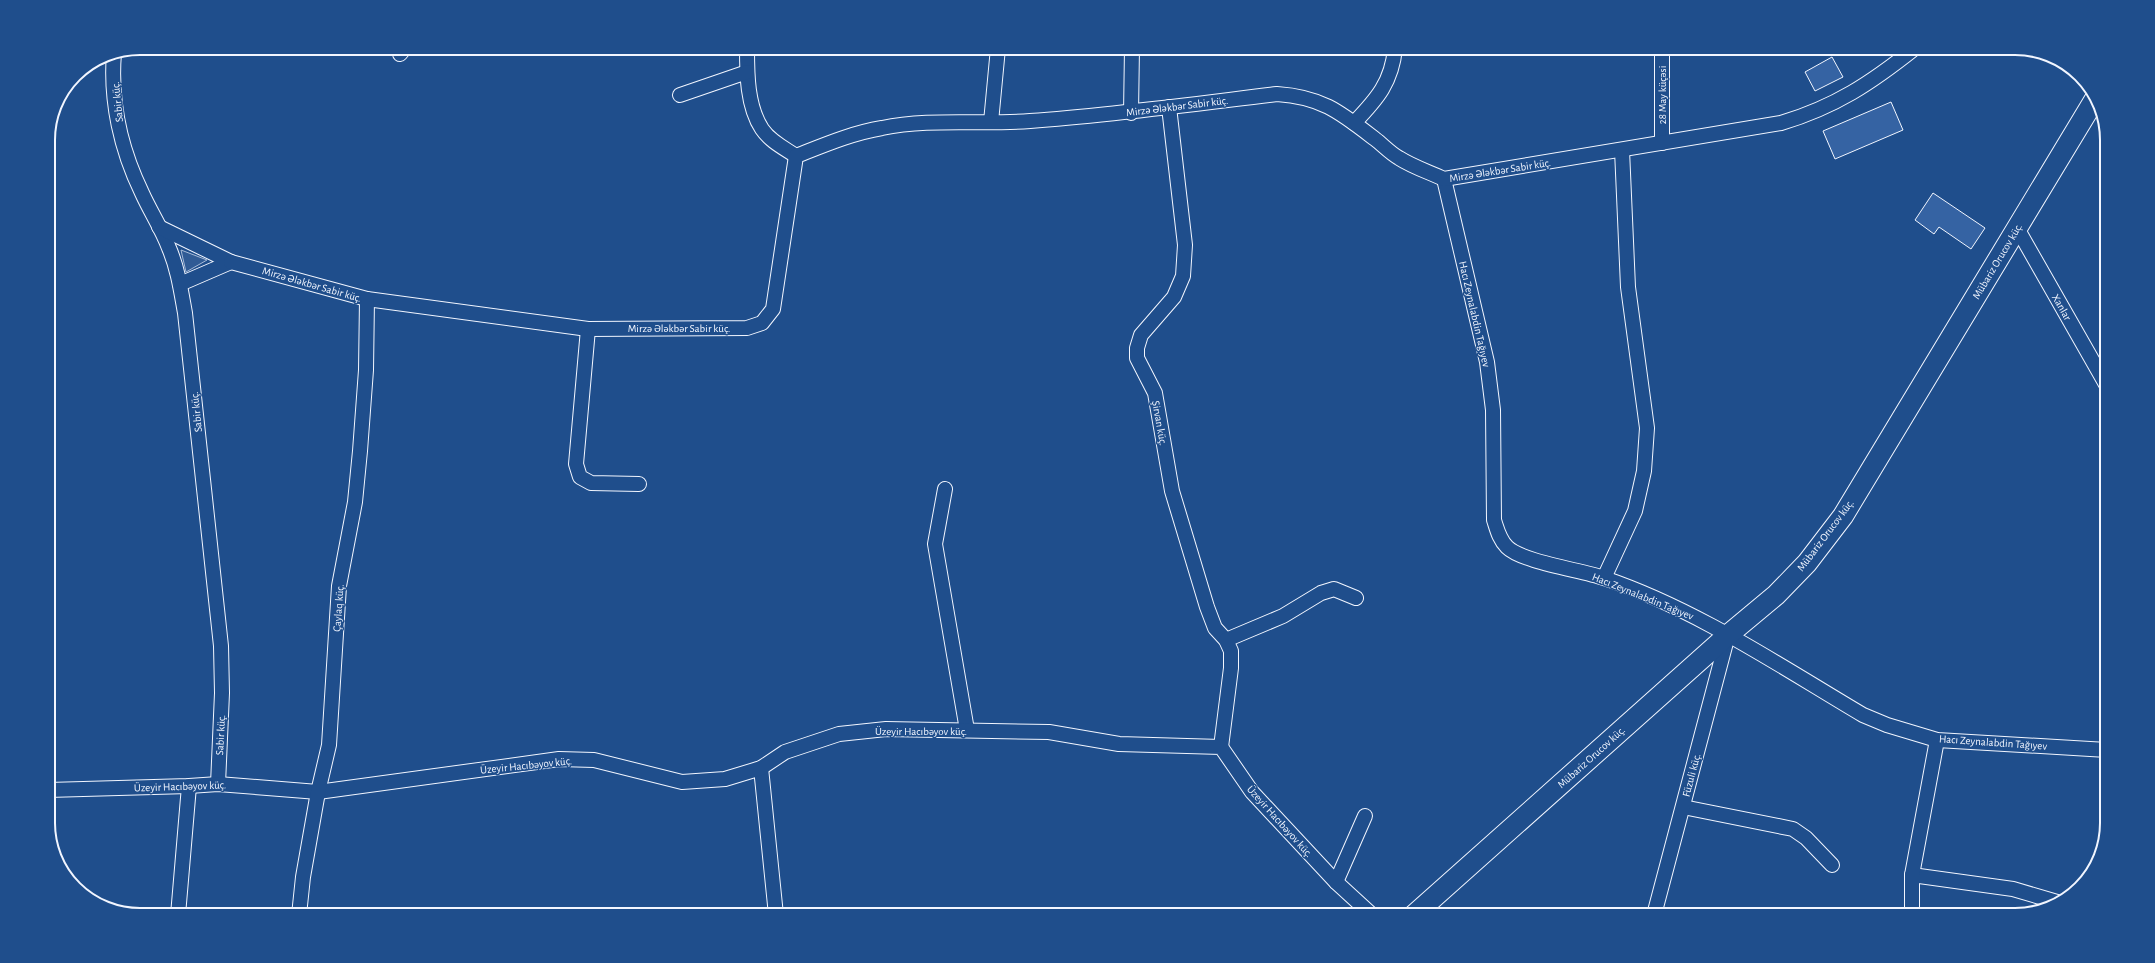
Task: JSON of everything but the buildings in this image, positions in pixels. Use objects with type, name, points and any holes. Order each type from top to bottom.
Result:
[{"type":"street","points":[[747,55],[747,72],[753,108],[762,129],[776,143],[796,156]]},
{"type":"street","points":[[991,122],[997,55]]},
{"type":"street","points":[[1131,113],[1132,55]]},
{"type":"street","points":[[1354,123],[1377,98],[1387,83],[1394,55]]},
{"type":"street","name":"28 May küçəsi","points":[[1662,55],[1662,143]]},
{"type":"street","name":"Mirzə Ələkbər Sabir küç.","points":[[159,227],[231,262],[367,299],[588,329],[747,328],[762,323],[773,309],[796,156],[846,137],[882,128],[928,123],[1028,122],[1131,113],[1277,94],[1300,96],[1317,101],[1354,123],[1399,158],[1444,179],[1781,123],[1811,114],[1846,97],[1880,77],[1907,55]]},
{"type":"street","name":"Sabir küç.","points":[[114,60],[114,97],[120,131],[133,171],[169,246],[180,284],[186,321],[221,646],[222,693],[218,784]]},
{"type":"street","points":[[680,95],[747,72]]},
{"type":"street","name":"Mübariz Orucov küç.","points":[[1422,908],[1728,635],[1776,595],[1807,563],[1843,516],[2092,105]]},
{"type":"street","name":"Şirvan küç.","points":[[1169,107],[1185,245],[1183,276],[1174,297],[1141,335],[1137,348],[1137,358],[1155,393],[1172,491],[1207,607],[1215,628],[1226,640],[1231,651],[1232,668],[1221,747]]},
{"type":"street","points":[[1604,578],[1635,511],[1644,471],[1647,428],[1628,287],[1622,150]]},
{"type":"street","name":"Hacı Zeynalabdin Tağıyev","points":[[1444,179],[1487,362],[1493,410],[1494,520],[1498,534],[1507,547],[1524,556],[1604,578],[1690,614],[1863,715],[1887,725],[1937,740],[2100,750]]},
{"type":"street","name":"Xanlar","points":[[2017,228],[2100,374]]},
{"type":"street","points":[[180,284],[231,262]]},
{"type":"street","name":"Çaylaq küç.","points":[[300,908],[303,877],[318,792],[329,745],[339,586],[355,502],[366,370],[367,299]]},
{"type":"street","points":[[588,329],[576,464],[580,477],[591,483],[639,484]]},
{"type":"street","points":[[944,489],[935,544],[967,730]]},
{"type":"street","points":[[1226,640],[1283,616],[1321,593],[1334,589],[1356,598]]},
{"type":"street","name":"Füzuli küç.","points":[[1656,908],[1728,635]]},
{"type":"street","name":"Üzeyir Hacıbəyov küç.","points":[[55,790],[218,784],[318,792],[559,759],[594,760],[682,782],[725,779],[761,768],[785,752],[840,734],[886,729],[1049,732],[1119,744],[1221,747],[1252,792],[1336,882],[1364,908]]},
{"type":"street","points":[[1912,908],[1912,875],[1937,740]]},
{"type":"street","points":[[761,768],[775,908]]},
{"type":"street","points":[[179,908],[189,786]]},
{"type":"street","points":[[1683,807],[1793,830],[1806,838],[1832,865]]},
{"type":"street","points":[[1336,882],[1365,816]]},
{"type":"street","points":[[1912,875],[2013,888],[2050,900]]},
{"type":"shaded area","points":[[181,250],[207,260],[186,272]]}]
